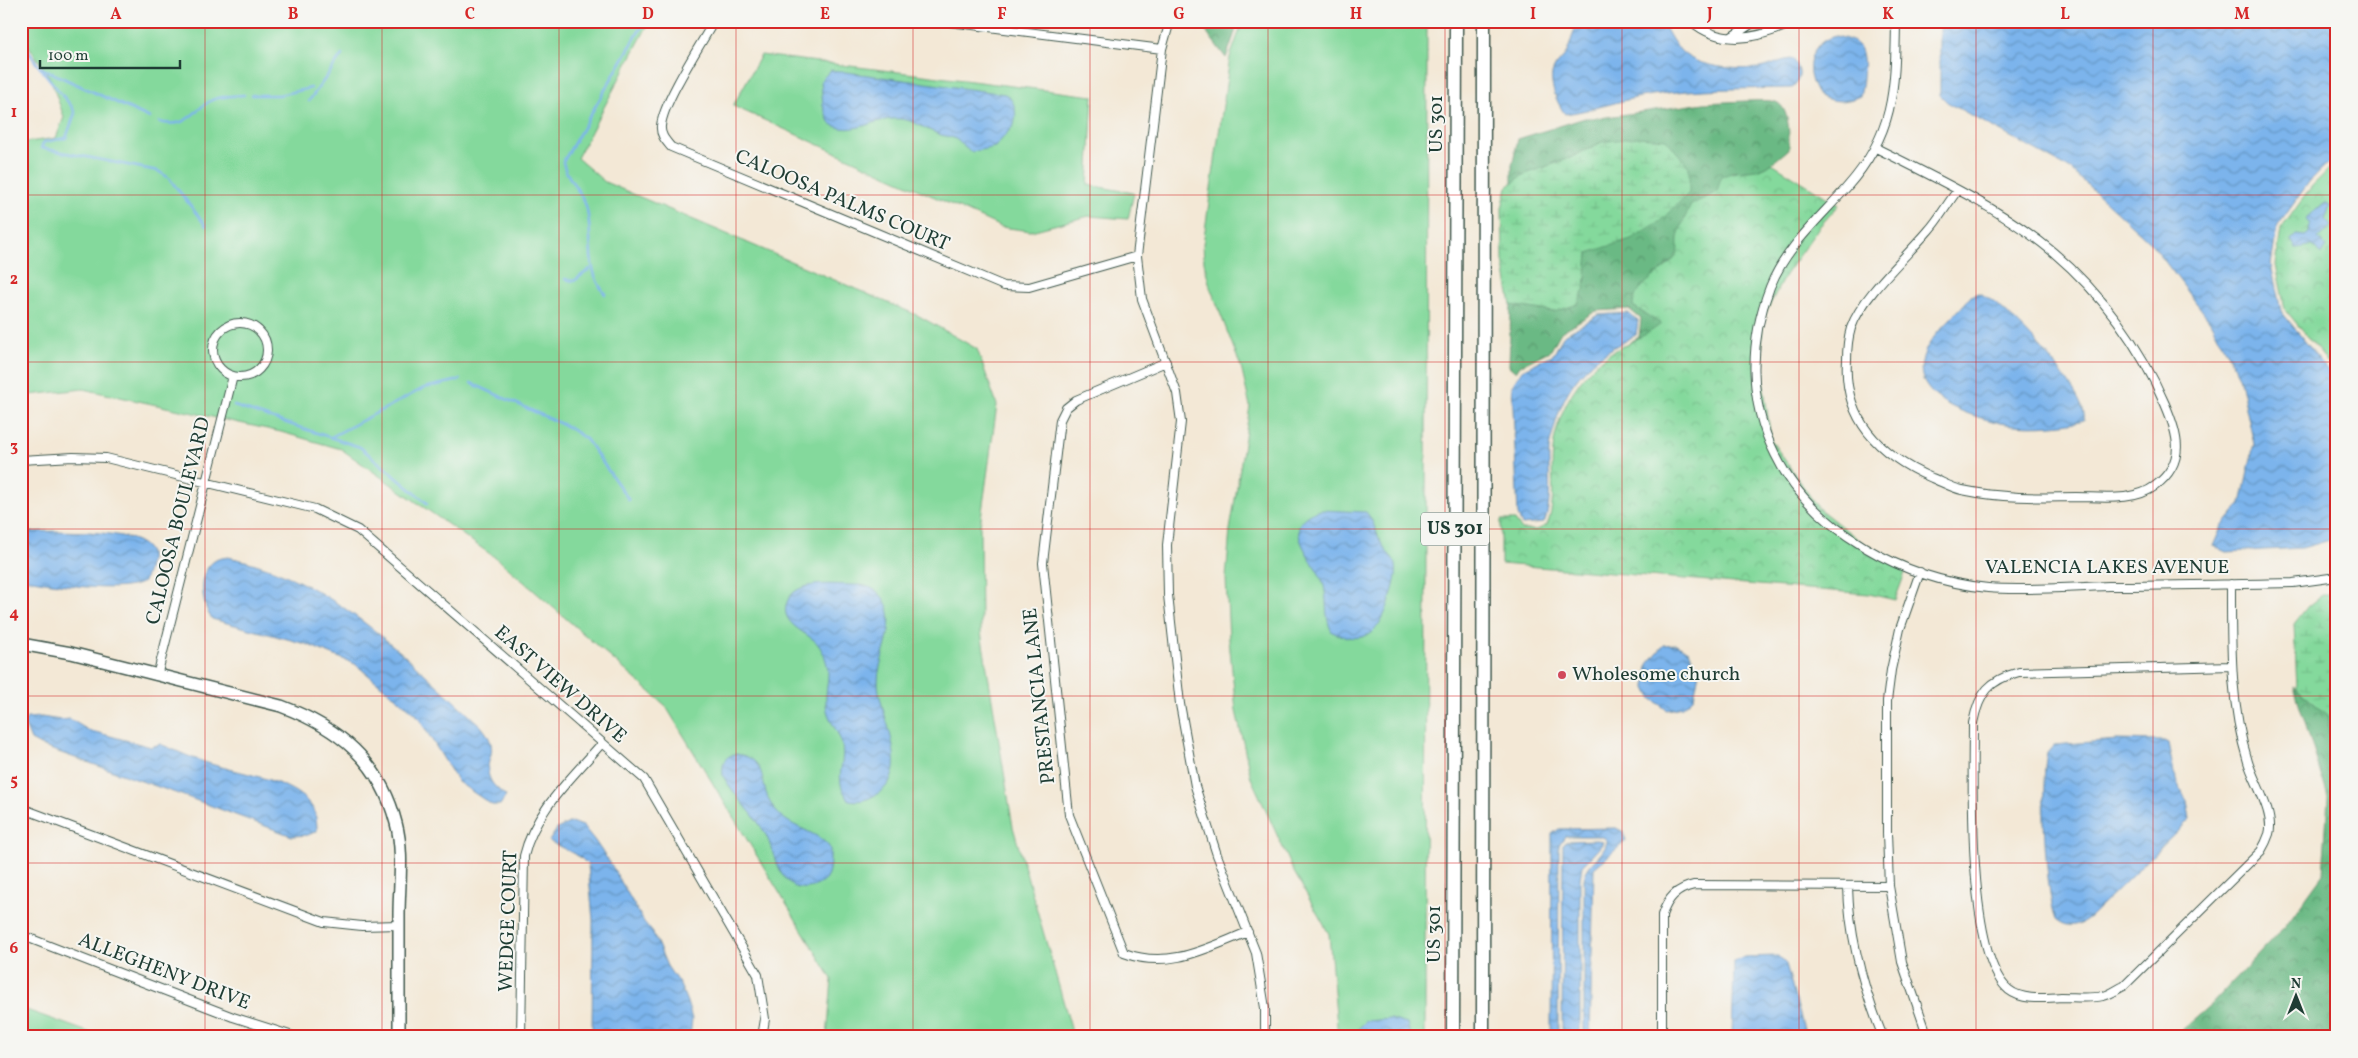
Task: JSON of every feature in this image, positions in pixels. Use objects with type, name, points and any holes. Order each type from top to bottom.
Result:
[{"type":"main road","name":"US 301","points":[[1453,1037],[1456,21]]},
{"type":"main road","name":"US 301","points":[[1483,1037],[1484,21]]},
{"type":"street","name":"CALOOSA PALMS COURT","points":[[714,21],[666,109],[660,127],[663,138],[671,147],[1004,286],[1029,287],[1137,256]]},
{"type":"street","points":[[941,21],[1162,49]]},
{"type":"street","points":[[1170,21],[1162,49],[1137,256],[1142,299],[1177,393],[1181,422],[1167,545],[1168,595],[1180,704],[1195,786],[1217,855],[1248,932],[1260,971],[1265,1037]]},
{"type":"street","points":[[1691,21],[1706,32],[1717,37],[1763,36],[1796,21]]},
{"type":"street","points":[[1731,37],[1756,21]]},
{"type":"street","name":"VALENCIA LAKES AVENUE","points":[[1896,21],[1895,76],[1892,104],[1876,148],[1848,186],[1807,229],[1782,263],[1771,285],[1761,313],[1756,336],[1754,370],[1758,406],[1767,439],[1783,471],[1801,498],[1821,517],[1886,559],[1920,572],[1988,588],[2293,583],[2337,577]]},
{"type":"street","points":[[1876,148],[1957,191],[2021,228],[2054,253],[2124,328],[2154,379],[2176,428],[2178,446],[2173,465],[2156,485],[2140,494],[2121,496],[2020,498],[1960,490],[1910,468],[1868,435],[1852,408],[1846,378],[1851,327],[1864,303],[1931,228],[1957,191]]},
{"type":"street","points":[[247,324],[255,328],[265,340],[266,357],[263,365],[250,375],[233,376],[219,367],[215,360],[214,344],[223,330],[230,325],[247,324]]},
{"type":"street","name":"PRESTANCIA LANE","points":[[1166,362],[1076,400],[1066,408],[1060,420],[1043,563],[1069,815],[1124,953],[1138,959],[1183,958],[1248,932]]},
{"type":"street","name":"CALOOSA BOULEVARD","points":[[157,676],[233,376]]},
{"type":"street","name":"EAST VIEW DRIVE","points":[[21,460],[74,457],[106,458],[315,509],[358,530],[644,779],[758,975],[765,1018],[762,1037]]},
{"type":"street","points":[[1920,572],[1900,629],[1889,685],[1887,823],[1889,886],[1902,962],[1928,1037]]},
{"type":"street","points":[[2231,584],[2231,666],[2235,713],[2246,754],[2270,815],[2270,832],[2262,851],[2124,986],[2104,996],[2036,998],[2023,996],[2010,990],[1998,978],[1991,960],[1981,920],[1976,874],[1973,723],[1976,705],[1988,687],[2002,677],[2019,672],[2231,666]]},
{"type":"street","points":[[21,644],[71,653],[281,706],[330,728],[365,760],[383,788],[396,824],[399,856],[399,1037]]},
{"type":"street","name":"WEDGE COURT","points":[[521,1037],[524,856],[527,844],[540,815],[602,743]]},
{"type":"street","points":[[21,808],[218,884],[324,922],[362,926],[399,925]]},
{"type":"street","points":[[1662,1037],[1662,915],[1666,903],[1683,888],[1694,885],[1889,886]]},
{"type":"street","points":[[1848,886],[1852,928],[1864,981],[1883,1037]]},
{"type":"street","name":"ALLEGHENY DRIVE","points":[[21,935],[233,1016],[296,1037]]},
{"type":"green space","points":[[21,21],[650,21],[577,158],[605,182],[919,316],[977,349],[997,405],[980,526],[981,632],[1013,827],[1071,1028],[1071,1037],[827,1037],[832,979],[665,705],[500,561],[341,449],[281,432],[83,389],[21,396],[21,143],[56,138],[64,117],[50,78],[21,34]]},
{"type":"green space","points":[[1198,21],[1239,21],[1226,58]]},
{"type":"green space","points":[[1243,21],[1427,21],[1425,1037],[1338,1037],[1329,934],[1294,872],[1251,778],[1236,711],[1229,640],[1226,578],[1230,530],[1250,406],[1241,367],[1210,287],[1204,262],[1203,244],[1230,57]]},
{"type":"green space","points":[[761,55],[1093,96],[1088,185],[1134,193],[1128,219],[1089,216],[1031,231],[1001,227],[733,106]]},
{"type":"green space","points":[[1763,100],[1778,103],[1785,112],[1788,124],[1789,149],[1763,168],[1731,172],[1718,192],[1691,205],[1678,239],[1678,253],[1674,259],[1641,289],[1633,306],[1662,324],[1647,335],[1610,354],[1639,337],[1641,319],[1629,309],[1596,311],[1561,332],[1551,350],[1520,366],[1516,372],[1509,366],[1511,305],[1554,312],[1585,287],[1588,253],[1642,228],[1689,193],[1602,142],[1570,158],[1523,175],[1512,184],[1512,165],[1518,139],[1585,118],[1600,118],[1704,103]]},
{"type":"green space","points":[[1638,137],[1666,139],[1689,167],[1689,193],[1659,222],[1631,239],[1588,253],[1585,287],[1578,304],[1554,312],[1511,305],[1503,261],[1502,208],[1507,187],[1523,175],[1570,158],[1602,142]]},
{"type":"green space","points":[[2337,161],[2337,374],[2285,309],[2276,265],[2281,229],[2312,186]]},
{"type":"green space","points":[[1772,163],[1839,205],[1819,227],[1785,275],[1762,320],[1763,381],[1771,440],[1818,508],[1873,551],[1908,565],[1895,600],[1869,594],[1501,564],[1501,520],[1515,520],[1522,530],[1537,530],[1547,525],[1552,507],[1552,460],[1555,436],[1564,409],[1578,384],[1587,373],[1609,354],[1649,333],[1661,324],[1633,306],[1634,299],[1642,286],[1675,257],[1680,230],[1691,205],[1717,192],[1721,177],[1735,172],[1752,171]]},
{"type":"green space","points":[[2322,595],[2337,595],[2337,749],[2329,734],[2329,716],[2297,689],[2294,624],[2308,606]]},
{"type":"green space","points":[[2294,687],[2329,716],[2329,734],[2337,749],[2337,1037],[2174,1037],[2210,1006],[2286,925],[2323,874],[2328,797]]},
{"type":"green space","points":[[21,1008],[102,1037],[21,1037]]},
{"type":"water","points":[[1582,21],[1662,21],[1678,48],[1688,57],[1697,61],[1718,67],[1750,69],[1793,59],[1799,70],[1799,78],[1791,88],[1721,89],[1669,93],[1641,97],[1565,114],[1555,94],[1552,76],[1556,66],[1567,52],[1574,32]]},
{"type":"water","points":[[1940,21],[2337,21],[2337,154],[2309,182],[2277,227],[2271,265],[2281,311],[2337,382],[2337,538],[2302,548],[2226,552],[2213,546],[2221,528],[2241,504],[2254,444],[2239,376],[2210,321],[2151,243],[2071,170],[1947,102],[1940,95]]},
{"type":"water","points":[[1836,36],[1856,43],[1863,55],[1863,77],[1860,96],[1844,101],[1830,100],[1819,96],[1811,78],[1811,60],[1814,52],[1826,39]]},
{"type":"water","points":[[831,70],[1005,94],[1009,97],[1015,108],[1014,125],[995,147],[972,152],[954,138],[905,120],[884,120],[852,128],[836,127],[829,122],[823,106],[821,80]]},
{"type":"water","points":[[2325,202],[2330,205],[2325,220],[2331,226],[2318,238],[2327,248],[2321,255],[2312,246],[2296,248],[2291,240],[2296,235],[2305,236],[2309,233],[2310,225],[2306,219]]},
{"type":"water","points":[[1978,293],[1990,299],[2006,312],[2042,349],[2073,390],[2082,408],[2084,420],[2042,426],[2010,425],[1962,411],[1936,396],[1927,387],[1922,375],[1922,362],[1929,344],[1971,296]]},
{"type":"water","points":[[1628,313],[1638,321],[1636,335],[1595,360],[1584,370],[1575,381],[1560,408],[1549,448],[1549,497],[1544,523],[1522,525],[1518,515],[1512,386],[1522,370],[1554,354],[1563,336],[1598,315]]},
{"type":"water","points":[[1321,510],[1366,512],[1384,548],[1396,565],[1394,584],[1385,613],[1375,629],[1362,637],[1354,638],[1332,632],[1329,626],[1322,580],[1300,540],[1301,522],[1308,515]]},
{"type":"water","points":[[21,532],[91,532],[120,536],[143,544],[150,554],[149,566],[144,582],[119,588],[102,588],[21,578]]},
{"type":"water","points":[[228,557],[266,567],[301,583],[334,602],[365,624],[424,673],[481,726],[488,735],[492,750],[488,766],[490,779],[506,796],[500,805],[492,805],[458,782],[416,714],[355,664],[306,644],[212,619],[203,597],[203,579],[210,565],[217,559]]},
{"type":"water","points":[[812,585],[861,585],[878,592],[884,599],[890,617],[878,683],[894,757],[893,771],[888,784],[877,794],[857,801],[849,800],[841,785],[843,752],[842,745],[827,709],[828,670],[824,655],[820,646],[815,641],[788,619],[786,606],[789,598],[795,592]]},
{"type":"water","points":[[1676,644],[1689,651],[1699,672],[1694,697],[1683,707],[1667,710],[1651,698],[1646,688],[1648,664],[1664,645]]},
{"type":"water","points":[[41,717],[61,720],[70,719],[88,730],[151,747],[160,744],[209,764],[270,780],[285,786],[298,793],[311,805],[316,816],[317,831],[308,835],[292,836],[44,747],[31,740],[24,723],[27,718]]},
{"type":"water","points":[[2117,740],[2164,741],[2168,743],[2174,773],[2187,802],[2190,819],[2091,916],[2079,924],[2065,924],[2056,919],[2046,863],[2044,788],[2047,753],[2054,745]]},
{"type":"water","points":[[736,754],[747,757],[759,767],[768,799],[779,814],[794,825],[818,837],[830,848],[829,871],[826,878],[820,884],[810,888],[800,888],[792,885],[782,875],[766,835],[723,776],[724,762],[728,757]]},
{"type":"water","points":[[571,822],[583,826],[595,841],[612,866],[644,922],[653,933],[667,966],[680,985],[687,1002],[692,1019],[690,1037],[592,1037],[593,920],[588,865],[580,857],[549,841],[557,829]]},
{"type":"water","points":[[1616,828],[1624,832],[1626,841],[1594,868],[1590,1037],[1584,1037],[1584,879],[1588,868],[1602,852],[1607,842],[1605,838],[1598,836],[1565,836],[1559,845],[1558,1037],[1551,1037],[1552,834],[1559,829]]},
{"type":"water","points":[[1598,840],[1603,842],[1582,866],[1580,879],[1580,1037],[1562,1037],[1563,845],[1566,841]]},
{"type":"water","points":[[1778,956],[1786,964],[1806,1037],[1732,1037],[1734,962],[1744,957]]},
{"type":"water","points":[[1390,1019],[1407,1024],[1411,1037],[1355,1037],[1356,1031],[1366,1021]]},
{"type":"waterway","points":[[605,294],[594,273],[586,206],[567,174],[563,162],[645,21]]},
{"type":"waterway","points":[[21,40],[75,113],[66,138],[44,142],[41,148],[158,171],[169,178],[206,226]]},
{"type":"waterway","points":[[309,101],[342,55]]},
{"type":"waterway","points":[[41,68],[150,118]]},
{"type":"waterway","points":[[252,95],[279,95],[311,88]]},
{"type":"waterway","points":[[159,122],[177,123],[189,118],[212,100],[244,95]]},
{"type":"waterway","points":[[565,279],[574,281],[590,269]]},
{"type":"waterway","points":[[331,437],[424,388],[460,380]]},
{"type":"waterway","points":[[471,383],[568,427],[586,439],[629,500]]},
{"type":"waterway","points":[[234,406],[360,447],[427,503]]},
{"type":"place","name":"Wholesome church","points":[[1562,675]]}]
